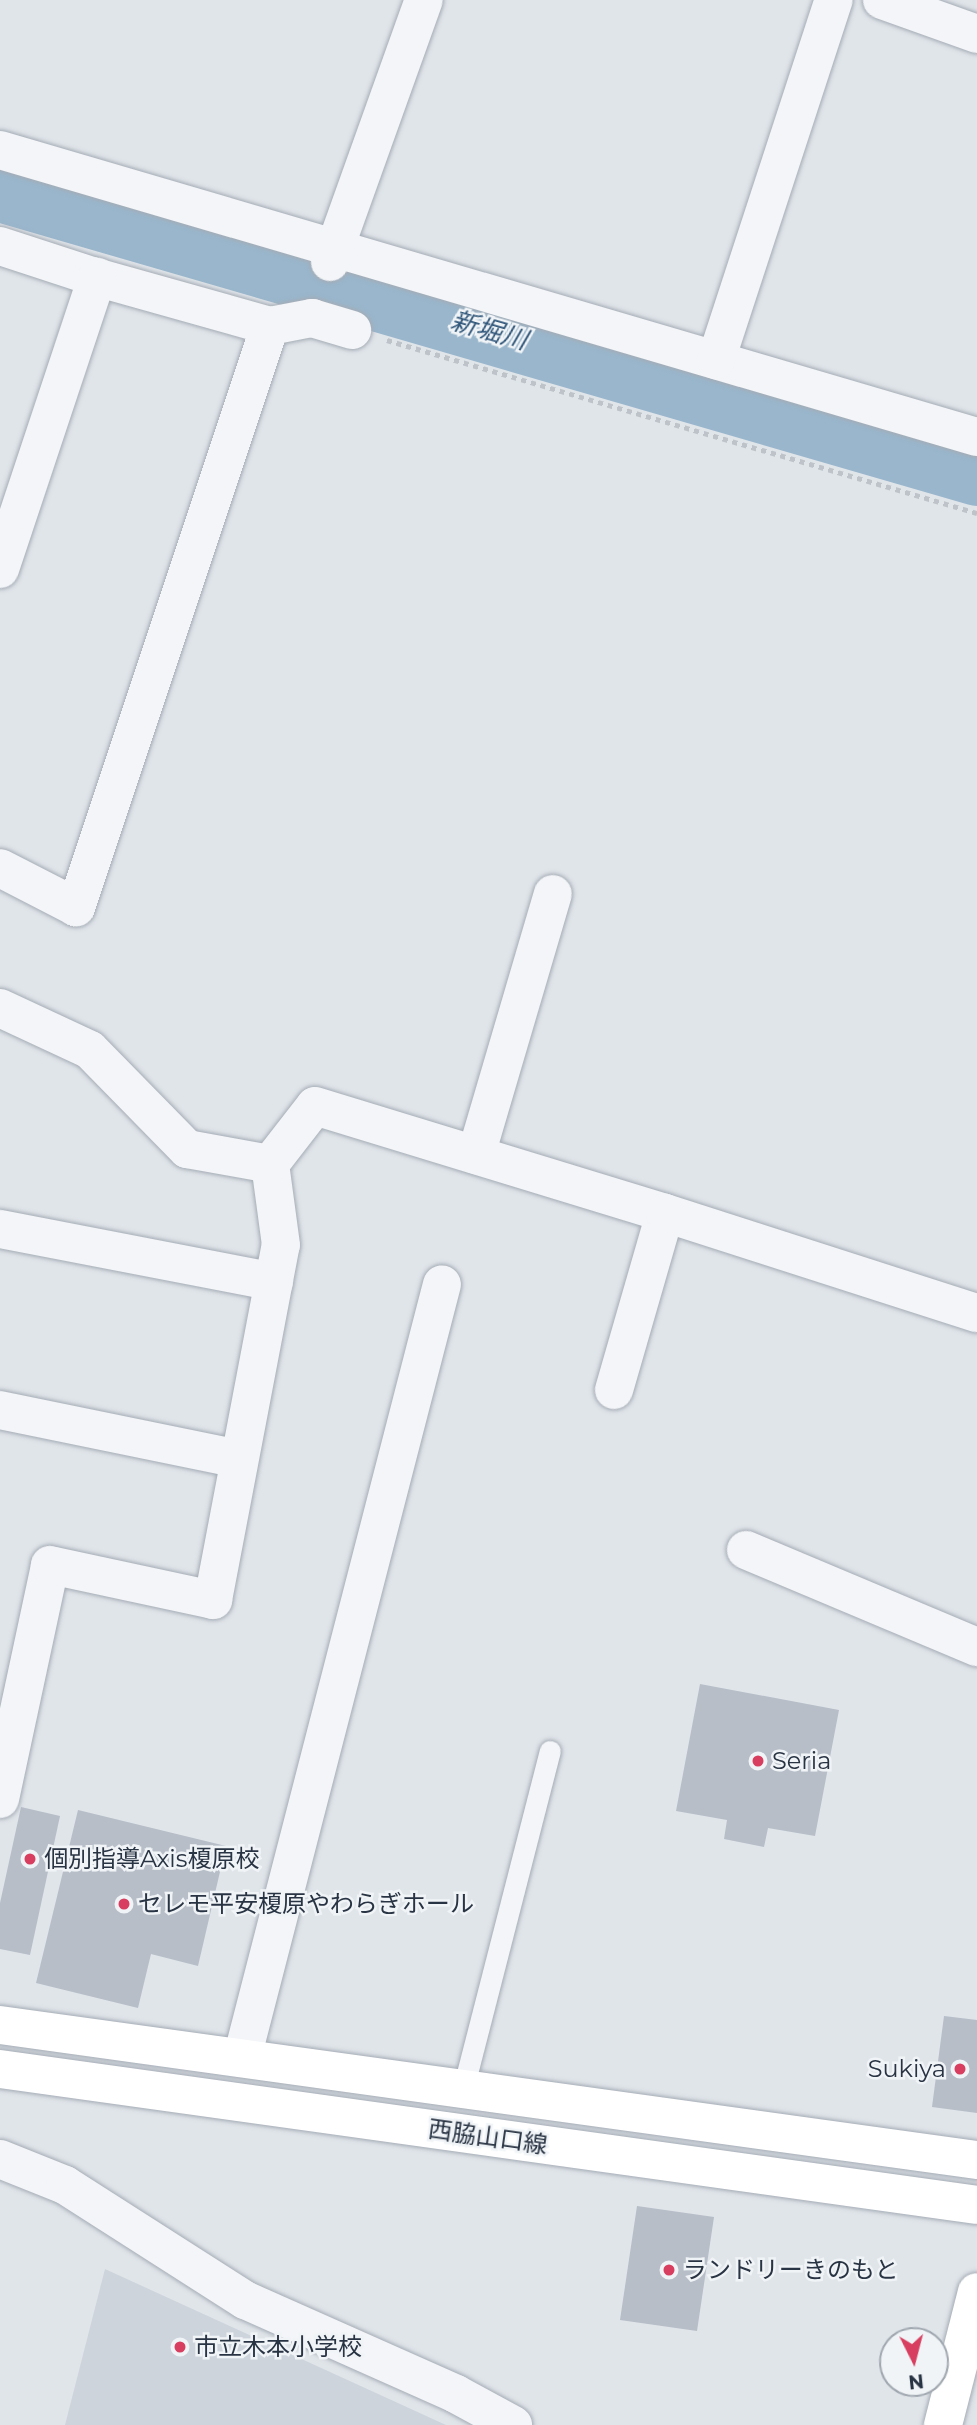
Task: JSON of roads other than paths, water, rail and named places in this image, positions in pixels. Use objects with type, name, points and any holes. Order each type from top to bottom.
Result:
[{"type":"street","points":[[332,255],[424,0]]},
{"type":"street","points":[[716,360],[834,0]]},
{"type":"street","points":[[882,0],[977,34]]},
{"type":"street","points":[[0,150],[332,255],[716,360],[977,437]]},
{"type":"street","points":[[0,246],[97,277],[270,326],[314,313],[352,330]]},
{"type":"street","points":[[0,569],[97,277]]},
{"type":"street","points":[[0,868],[76,906],[270,326]]},
{"type":"street","points":[[475,1155],[553,894]]},
{"type":"street","points":[[0,1008],[90,1050],[187,1149],[270,1164]]},
{"type":"street","points":[[0,1799],[50,1565],[212,1600],[281,1245],[270,1164],[315,1106],[665,1213],[977,1313]]},
{"type":"street","points":[[614,1390],[665,1213]]},
{"type":"street","points":[[0,1229],[274,1282]]},
{"type":"street","points":[[242,2058],[442,1284]]},
{"type":"street","points":[[0,1410],[238,1459]]},
{"type":"street","points":[[746,1550],[977,1647]]},
{"type":"street","name":"西脇山口線","points":[[0,2025],[977,2160]]},
{"type":"street","name":"西脇山口線","points":[[0,2069],[977,2205]]},
{"type":"street","points":[[0,2159],[65,2185],[245,2300],[456,2394],[513,2425]]},
{"type":"street","points":[[943,2425],[977,2292]]},
{"type":"lane","points":[[463,2089],[550,1751]]},
{"type":"waterway","name":"新堀川","points":[[0,189],[977,473]]},
{"type":"place","name":"Seria","points":[[758,1761]]},
{"type":"place","name":"個別指導Axis榎原校","points":[[30,1859]]},
{"type":"place","name":"セレモ平安榎原やわらぎホール","points":[[124,1904]]},
{"type":"place","name":"Sukiya","points":[[960,2069]]},
{"type":"place","name":"ランドリーきのもと","points":[[669,2270]]},
{"type":"place","name":"市立木本小学校","points":[[180,2347]]}]
